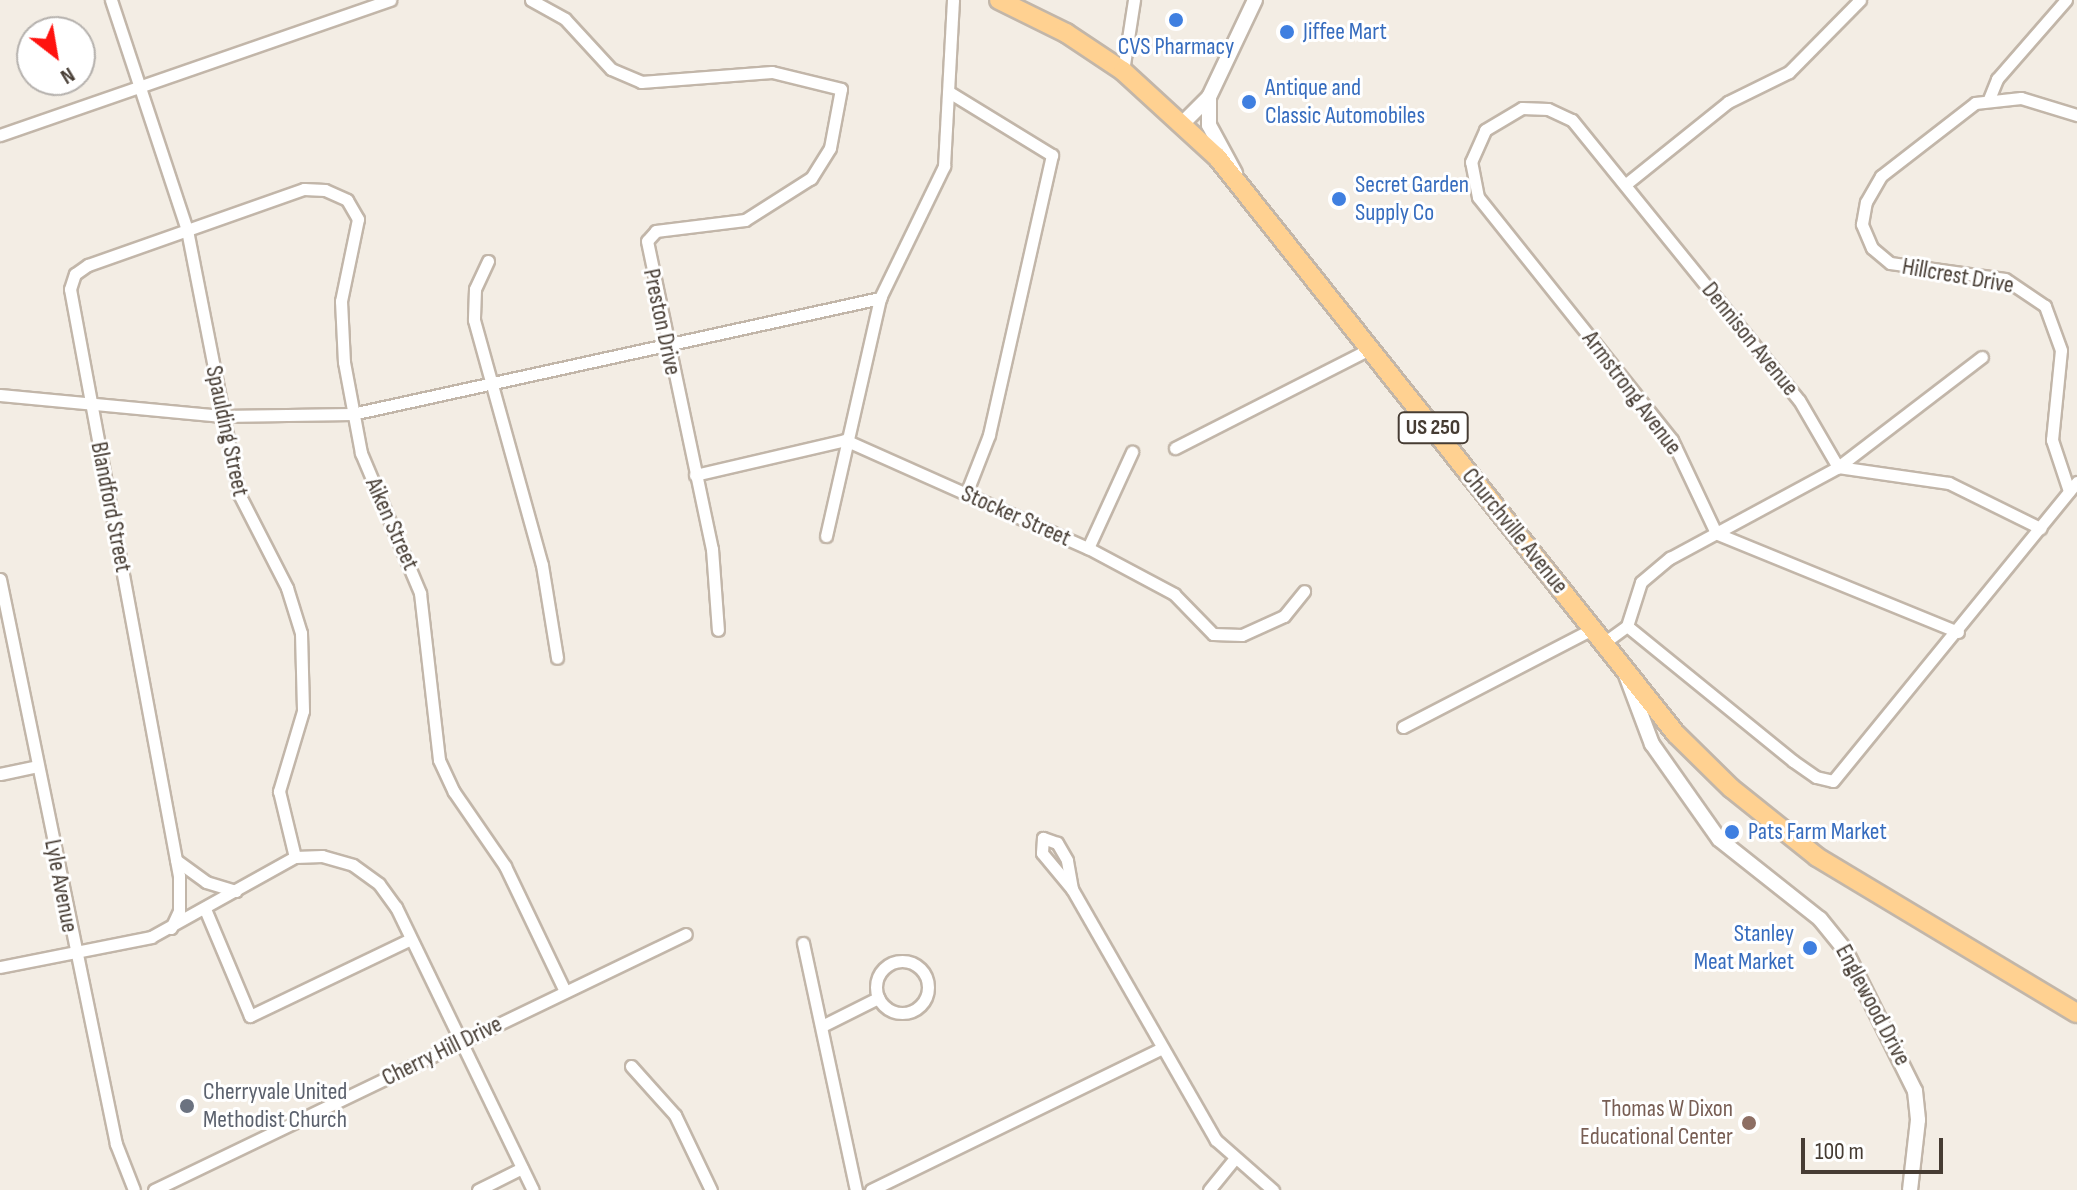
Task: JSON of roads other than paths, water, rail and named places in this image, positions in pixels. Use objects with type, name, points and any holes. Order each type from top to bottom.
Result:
[{"type":"main road","name":"Churchville Avenue","points":[[999,0],[1066,33],[1123,71],[1184,122],[1243,189],[1676,734],[1770,823],[1817,857],[2077,1013]]},
{"type":"street","name":"Spaulding Street","points":[[111,0],[187,230],[242,504],[287,588],[301,633],[303,711],[279,791],[295,857]]},
{"type":"street","points":[[0,135],[390,0]]},
{"type":"street","name":"Preston Drive","points":[[531,0],[565,19],[611,69],[641,82],[772,72],[841,89],[830,148],[811,178],[740,221],[649,236],[646,250],[712,549],[718,630]]},
{"type":"street","points":[[826,536],[845,440],[880,298],[939,183],[949,92],[953,0]]},
{"type":"street","points":[[1123,71],[1134,0]]},
{"type":"street","points":[[1184,122],[1209,97],[1255,0]]},
{"type":"street","points":[[1626,184],[1728,102],[1796,67],[1860,0]]},
{"type":"street","points":[[1989,99],[1997,79],[2066,0]]},
{"type":"street","points":[[949,92],[1052,155],[989,435],[966,494]]},
{"type":"street","points":[[1209,97],[1209,125],[1243,189]]},
{"type":"street","name":"Hillcrest Drive","points":[[2073,486],[2052,445],[2061,350],[2045,306],[2005,279],[1890,263],[1872,248],[1864,232],[1865,204],[1881,176],[1950,118],[1989,99],[2033,100],[2077,115]]},
{"type":"street","name":"Dennison Avenue","points":[[1492,123],[1522,108],[1557,112],[1577,125],[1799,400],[1838,467]]},
{"type":"street","name":"Armstrong Avenue","points":[[1492,123],[1478,140],[1471,162],[1478,197],[1667,434],[1716,533]]},
{"type":"street","name":"Aiken Street","points":[[187,230],[304,189],[330,191],[350,203],[359,232],[340,321],[352,414],[365,464],[420,593],[433,733],[443,770],[505,866],[565,991]]},
{"type":"street","name":"Blandford Street","points":[[171,928],[181,901],[175,859],[70,296],[72,279],[88,265],[187,230]]},
{"type":"street","points":[[488,261],[473,307],[488,383],[541,559],[557,658]]},
{"type":"street","points":[[0,395],[222,416],[352,414],[880,298]]},
{"type":"street","points":[[1175,448],[1369,349]]},
{"type":"street","points":[[1627,626],[1641,582],[1716,533],[1838,467],[1982,357]]},
{"type":"street","points":[[695,475],[845,440]]},
{"type":"street","name":"Stocker Street","points":[[845,440],[1088,548],[1174,594],[1205,630],[1218,636],[1242,635],[1284,616],[1304,591]]},
{"type":"street","points":[[1088,548],[1132,452]]},
{"type":"street","points":[[1838,467],[1949,483],[2040,528]]},
{"type":"street","points":[[1627,626],[1793,761],[1816,777],[1837,780],[2073,486]]},
{"type":"street","points":[[1716,533],[1958,632]]},
{"type":"street","name":"Lyle Avenue","points":[[0,579],[74,952],[116,1144],[134,1190]]},
{"type":"street","points":[[1403,727],[1600,635],[1627,626]]},
{"type":"street","name":"Englewood Drive","points":[[1623,667],[1643,723],[1724,845],[1820,919],[1845,950],[1915,1091],[1918,1120],[1910,1190]]},
{"type":"street","points":[[1658,748],[1676,734]]},
{"type":"street","points":[[0,774],[37,766]]},
{"type":"street","points":[[0,967],[171,928],[295,857],[332,859],[368,874],[391,900],[533,1190]]},
{"type":"street","points":[[175,859],[206,882],[236,891]]},
{"type":"street","points":[[1072,889],[1216,1140],[1273,1190]]},
{"type":"street","points":[[205,909],[250,1016],[411,939]]},
{"type":"street","name":"Cherry Hill Drive","points":[[154,1190],[686,934]]},
{"type":"street","points":[[803,943],[856,1190]]},
{"type":"street","points":[[911,962],[925,974],[928,993],[912,1011],[893,1012],[878,998],[876,980],[890,963],[911,962]]},
{"type":"street","points":[[822,1026],[878,998]]},
{"type":"street","points":[[871,1190],[1162,1048]]},
{"type":"street","points":[[631,1066],[675,1115],[711,1190]]},
{"type":"street","points":[[1209,1190],[1235,1158]]},
{"type":"street","points":[[478,1190],[522,1168]]},
{"type":"place","name":"CVS Pharmacy","points":[[1176,20]]},
{"type":"place","name":"Jiffee Mart","points":[[1287,32]]},
{"type":"place","name":"Antique and Classic Automobiles","points":[[1249,102]]},
{"type":"place","name":"Secret Garden Supply Co","points":[[1339,199]]},
{"type":"place","name":"Pats Farm Market","points":[[1732,832]]},
{"type":"place","name":"Stanley Meat Market","points":[[1810,948]]},
{"type":"place","name":"Cherryvale United Methodist Church","points":[[187,1106]]},
{"type":"place","name":"Thomas W Dixon Educational Center","points":[[1749,1123]]}]
